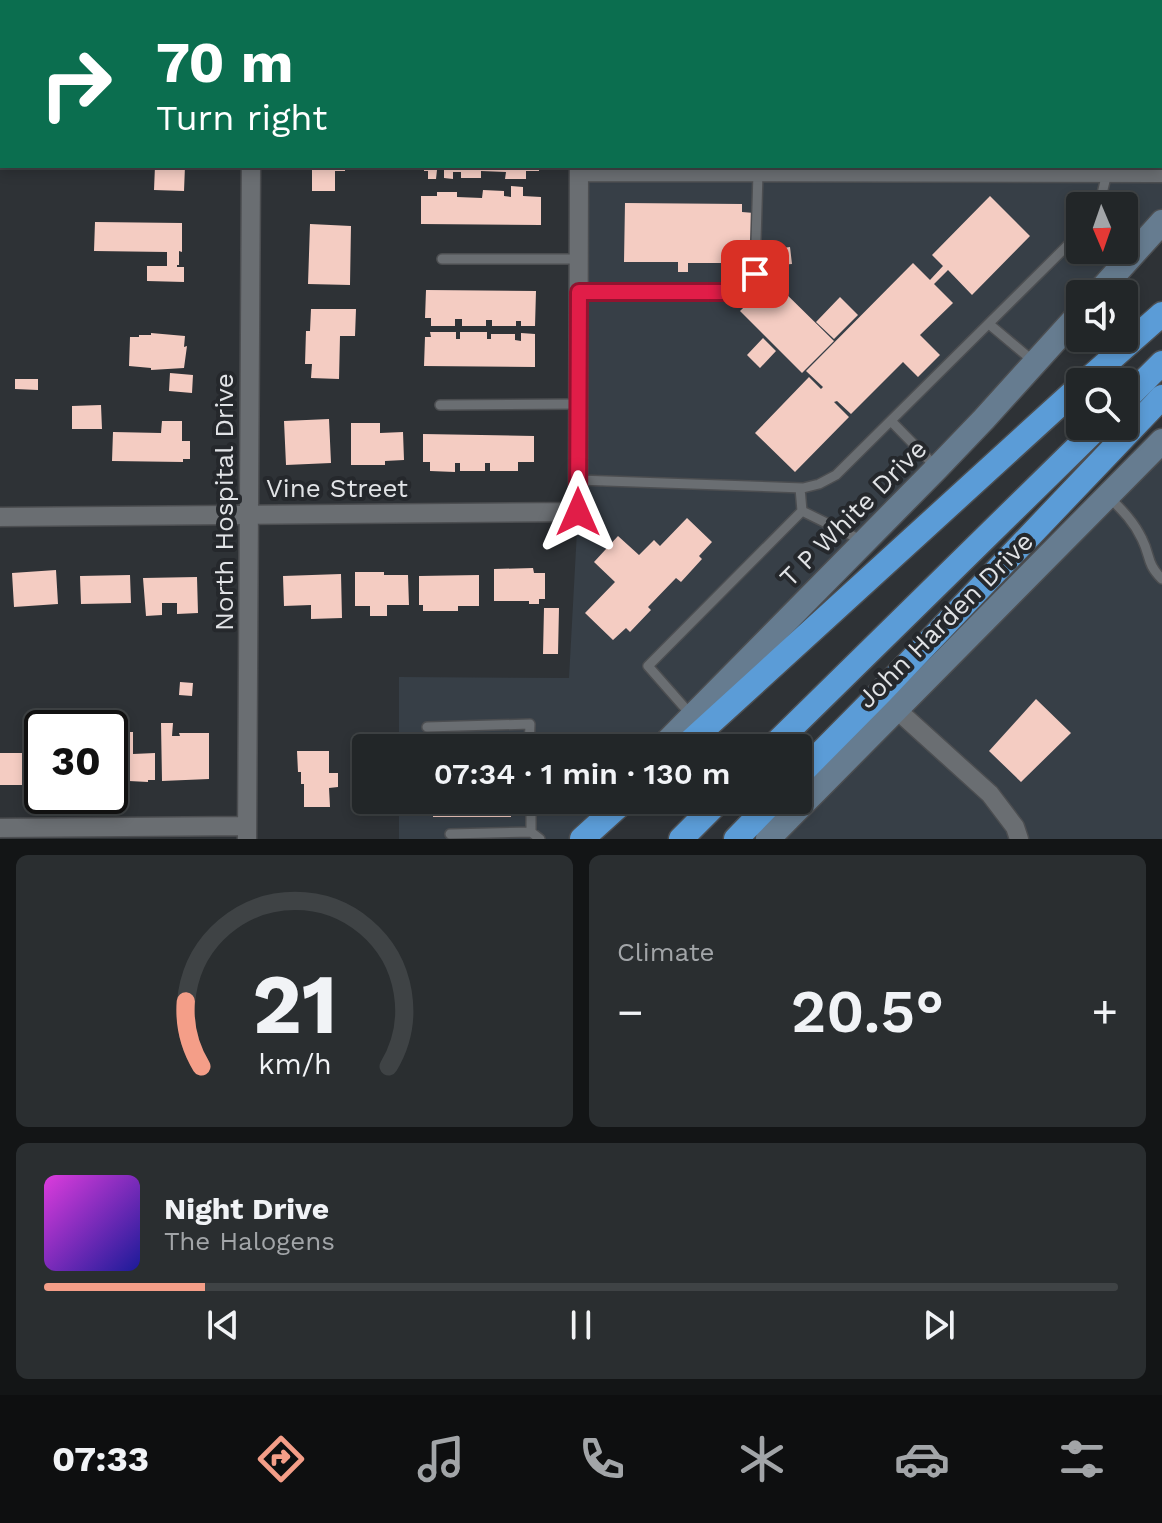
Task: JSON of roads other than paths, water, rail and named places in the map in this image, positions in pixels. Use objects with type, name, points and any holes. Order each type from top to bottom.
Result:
[{"type":"highway","points":[[1101,368],[1162,314]]},
{"type":"highway","points":[[1138,387],[1162,363]]},
{"type":"highway","points":[[812,762],[1162,397]]},
{"type":"highway","points":[[698,734],[1066,399]]},
{"type":"highway","points":[[1069,494],[1162,404]]},
{"type":"highway","points":[[785,734],[1085,440]]},
{"type":"highway","points":[[582,839],[610,814]]},
{"type":"highway","points":[[681,839],[706,814]]},
{"type":"highway","points":[[736,839],[760,814]]},
{"type":"main road","points":[[1110,280],[1162,222]]},
{"type":"main road","name":"T P White Drive","points":[[675,734],[937,468],[1066,329]]},
{"type":"main road","name":"John Harden Drive","points":[[768,839],[1162,441]]},
{"type":"main road","points":[[573,839],[597,814]]},
{"type":"street","name":"North Hospital Drive","points":[[247,832],[251,168]]},
{"type":"street","points":[[578,480],[579,169],[758,173],[998,170],[1162,173]]},
{"type":"street","name":"Vine Street","points":[[0,517],[578,512],[578,480]]},
{"type":"street","points":[[896,709],[990,794],[1015,827],[1019,839]]},
{"type":"street","points":[[0,828],[247,832]]},
{"type":"lane","points":[[579,292],[730,292],[749,286],[755,274],[758,173]]},
{"type":"lane","points":[[1102,192],[1107,173]]},
{"type":"lane","points":[[578,480],[800,488],[819,484],[836,475],[1066,247]]},
{"type":"lane","points":[[442,259],[579,259]]},
{"type":"lane","points":[[989,324],[1035,363]]},
{"type":"lane","points":[[440,405],[578,404]]},
{"type":"lane","points":[[891,421],[937,468]]},
{"type":"lane","points":[[692,716],[648,666],[802,511],[800,488]]},
{"type":"lane","points":[[1107,496],[1132,519],[1144,542],[1151,569],[1162,579]]},
{"type":"lane","points":[[802,511],[864,542]]},
{"type":"lane","points":[[427,727],[530,724],[530,734]]},
{"type":"lane","points":[[531,814],[531,832]]},
{"type":"lane","points":[[450,834],[531,832],[540,839]]}]
